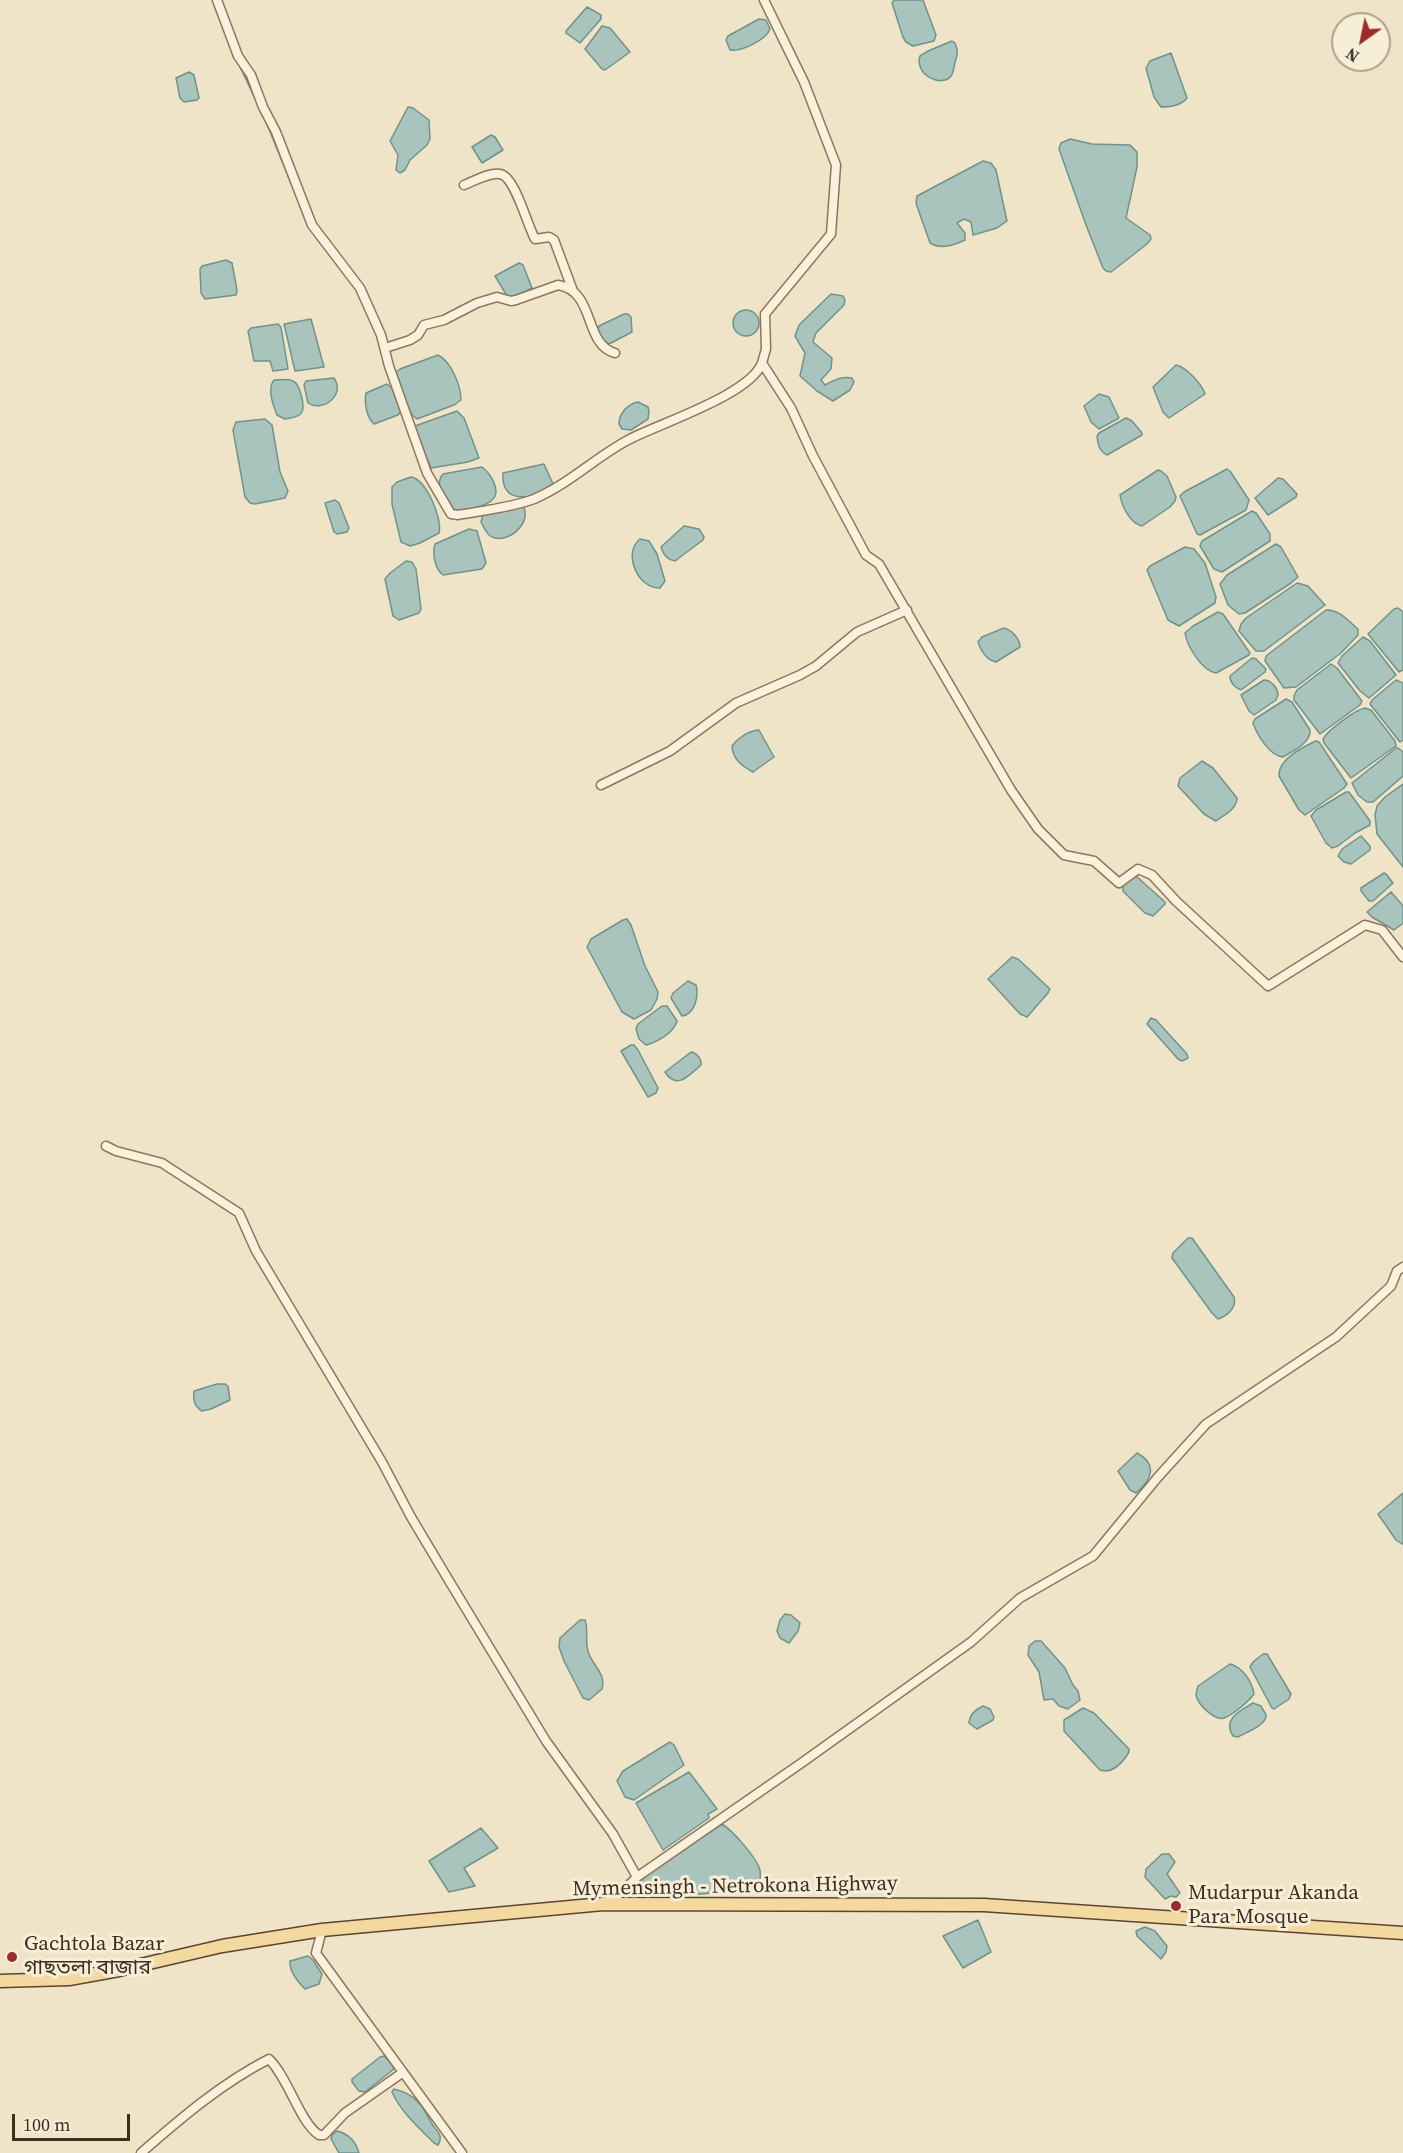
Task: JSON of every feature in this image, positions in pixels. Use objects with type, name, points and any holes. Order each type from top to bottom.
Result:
[{"type":"main road","name":"Mymensingh - Netrokona Highway","points":[[0,1981],[69,1979],[222,1946],[322,1930],[603,1904],[984,1905],[1403,1933]]},
{"type":"street","points":[[217,0],[238,56],[251,75],[263,107],[276,132],[312,225],[360,288],[381,335],[427,473],[451,514],[458,515],[533,500],[560,486],[627,440],[739,388],[759,372],[766,350],[765,314],[831,234],[836,165],[804,82],[764,0]]},
{"type":"street","points":[[464,185],[497,173],[507,177],[515,188],[536,239],[549,237],[554,240],[573,291]]},
{"type":"street","points":[[385,348],[410,340],[424,325],[444,320],[477,303],[497,297],[516,300],[558,285],[573,291],[581,299],[600,343],[610,352],[615,353]]},
{"type":"street","points":[[762,363],[791,408],[813,456],[866,555],[879,564],[1011,790],[1038,830],[1064,855],[1094,861],[1119,883],[1137,869],[1152,875],[1176,901],[1268,986],[1365,925],[1382,930],[1403,957]]},
{"type":"street","points":[[602,784],[670,751],[736,703],[809,670],[857,632],[907,610]]},
{"type":"street","points":[[106,1146],[116,1151],[162,1163],[239,1213],[256,1251],[382,1462],[448,1580],[546,1741],[613,1834],[637,1877]]},
{"type":"street","points":[[603,1904],[621,1893],[637,1877],[971,1642],[1020,1598],[1093,1556],[1158,1477],[1206,1424],[1336,1337],[1391,1286],[1398,1271],[1403,1267]]},
{"type":"street","points":[[322,1930],[316,1953],[462,2153]]},
{"type":"street","points":[[141,2153],[190,2110],[269,2059],[280,2073],[304,2116],[319,2135],[324,2135],[345,2113],[402,2073]]},
{"type":"water","points":[[894,0],[923,0],[936,35],[934,41],[913,46],[906,42],[892,3]]},
{"type":"water","points":[[587,7],[601,15],[601,19],[580,43],[566,31]]},
{"type":"water","points":[[759,19],[766,20],[770,29],[768,33],[753,44],[730,50],[726,40],[728,36]]},
{"type":"water","points":[[602,26],[610,28],[630,52],[605,70],[585,49]]},
{"type":"water","points":[[952,41],[957,48],[957,57],[951,76],[942,81],[930,78],[921,69],[920,56]]},
{"type":"water","points":[[1171,53],[1187,98],[1179,104],[1161,107],[1154,97],[1146,68],[1150,61]]},
{"type":"water","points":[[189,72],[194,75],[199,98],[184,102],[180,98],[176,78]]},
{"type":"water","points":[[408,107],[429,120],[430,139],[400,173],[396,170],[398,155],[390,141]]},
{"type":"water","points":[[491,135],[495,137],[503,150],[482,163],[472,147]]},
{"type":"water","points":[[1070,139],[1092,144],[1130,145],[1137,152],[1137,167],[1126,218],[1150,235],[1151,239],[1111,272],[1103,268],[1059,149],[1061,143]]},
{"type":"water","points":[[983,161],[991,163],[996,170],[1007,221],[997,228],[973,235],[971,222],[964,219],[957,223],[965,233],[965,240],[943,246],[930,243],[916,203],[917,196]]},
{"type":"water","points":[[226,260],[232,263],[236,295],[205,299],[201,293],[200,269],[202,266]]},
{"type":"water","points":[[519,263],[523,265],[532,288],[514,297],[507,296],[495,276]]},
{"type":"water","points":[[831,294],[843,296],[845,300],[844,305],[816,333],[813,342],[832,358],[831,369],[821,380],[825,385],[845,378],[852,378],[854,382],[850,390],[833,401],[800,376],[805,353],[795,336],[799,325]]},
{"type":"water","points":[[746,310],[755,314],[759,323],[755,332],[746,336],[737,332],[733,323],[737,314]]},
{"type":"water","points":[[624,314],[631,317],[632,332],[609,344],[602,339],[599,326]]},
{"type":"water","points":[[311,319],[324,367],[295,371],[284,324]]},
{"type":"water","points":[[278,324],[281,327],[288,369],[273,371],[270,361],[254,361],[248,331],[251,328]]},
{"type":"water","points":[[438,355],[443,358],[454,374],[461,400],[454,405],[417,419],[412,415],[395,378],[395,373]]},
{"type":"water","points":[[1176,365],[1193,377],[1205,394],[1169,418],[1163,412],[1153,387]]},
{"type":"water","points":[[334,378],[337,390],[331,400],[320,406],[308,403],[304,385],[306,381]]},
{"type":"water","points":[[286,379],[296,383],[303,405],[299,415],[285,419],[277,415],[271,392],[274,380]]},
{"type":"water","points":[[387,384],[392,388],[401,411],[398,415],[374,424],[367,410],[366,393]]},
{"type":"water","points":[[1099,394],[1109,397],[1119,418],[1099,429],[1091,422],[1084,406]]},
{"type":"water","points":[[638,402],[648,407],[648,419],[631,430],[622,429],[619,420],[622,413]]},
{"type":"water","points":[[457,411],[464,418],[479,458],[431,468],[414,428]]},
{"type":"water","points":[[1126,418],[1132,421],[1142,435],[1107,455],[1098,444],[1097,436]]},
{"type":"water","points":[[265,419],[272,425],[280,472],[288,491],[285,498],[255,504],[250,503],[245,497],[233,430],[236,422]]},
{"type":"water","points":[[544,464],[552,486],[536,494],[520,497],[507,491],[503,473]]},
{"type":"water","points":[[482,467],[496,488],[494,497],[488,503],[459,512],[446,501],[441,490],[440,479],[443,474]]},
{"type":"water","points":[[1227,469],[1249,500],[1246,510],[1200,535],[1197,534],[1180,496]]},
{"type":"water","points":[[1158,470],[1167,476],[1176,497],[1175,501],[1142,526],[1134,522],[1127,514],[1120,495]]},
{"type":"water","points":[[411,477],[417,479],[428,492],[440,527],[439,533],[410,546],[401,542],[392,504],[392,487],[397,482]]},
{"type":"water","points":[[1278,478],[1283,479],[1297,494],[1296,497],[1268,515],[1255,498]]},
{"type":"water","points":[[335,500],[339,503],[349,528],[347,532],[337,534],[334,532],[325,503]]},
{"type":"water","points":[[522,505],[525,518],[517,531],[503,538],[496,538],[488,534],[481,522],[483,515]]},
{"type":"water","points":[[1252,511],[1256,513],[1270,534],[1270,541],[1222,572],[1214,569],[1200,546],[1202,541]]},
{"type":"water","points":[[684,526],[699,529],[704,537],[675,561],[666,556],[661,547]]},
{"type":"water","points":[[469,529],[477,531],[486,563],[482,569],[443,575],[435,561],[435,544]]},
{"type":"water","points":[[640,539],[649,541],[657,554],[665,581],[660,588],[645,583],[635,569],[632,553]]},
{"type":"water","points":[[1276,544],[1281,547],[1298,577],[1245,613],[1239,614],[1228,605],[1220,584],[1227,575]]},
{"type":"water","points":[[1185,547],[1194,549],[1205,563],[1216,597],[1215,603],[1179,626],[1168,620],[1147,570],[1150,566]]},
{"type":"water","points":[[406,561],[412,562],[416,569],[421,609],[419,613],[399,620],[393,616],[385,579]]},
{"type":"water","points":[[1297,583],[1308,586],[1325,605],[1264,651],[1256,651],[1239,631],[1241,624],[1246,618]]},
{"type":"water","points":[[1398,608],[1403,612],[1403,670],[1399,672],[1368,634],[1394,609]]},
{"type":"water","points":[[1326,610],[1335,611],[1343,616],[1358,629],[1358,635],[1341,653],[1296,687],[1284,688],[1265,661],[1266,656]]},
{"type":"water","points":[[1218,612],[1223,614],[1250,653],[1216,673],[1206,668],[1196,657],[1185,633]]},
{"type":"water","points":[[1004,628],[1015,635],[1020,647],[996,662],[985,655],[978,642],[982,637]]},
{"type":"water","points":[[1363,637],[1370,641],[1396,675],[1369,698],[1360,691],[1338,663],[1342,656]]},
{"type":"water","points":[[1252,658],[1266,669],[1265,672],[1241,690],[1233,685],[1230,676]]},
{"type":"water","points":[[1331,664],[1337,668],[1362,701],[1360,705],[1320,734],[1294,700],[1294,696],[1297,690]]},
{"type":"water","points":[[1264,680],[1274,685],[1278,695],[1276,700],[1254,715],[1249,711],[1241,695]]},
{"type":"water","points":[[1396,680],[1403,683],[1403,740],[1400,742],[1370,704]]},
{"type":"water","points":[[1286,699],[1292,702],[1310,730],[1310,735],[1305,743],[1283,757],[1269,749],[1253,723],[1255,719]]},
{"type":"water","points":[[1365,708],[1371,710],[1395,741],[1396,746],[1351,778],[1323,739],[1342,721]]},
{"type":"water","points":[[759,730],[774,757],[753,772],[739,762],[732,746],[744,735]]},
{"type":"water","points":[[1316,741],[1319,742],[1347,784],[1305,815],[1299,810],[1279,776],[1283,764],[1292,754]]},
{"type":"water","points":[[1396,748],[1403,752],[1403,776],[1373,802],[1367,802],[1358,795],[1352,783]]},
{"type":"water","points":[[1202,761],[1213,768],[1237,798],[1232,809],[1216,821],[1204,814],[1178,786],[1180,778]]},
{"type":"water","points":[[1403,784],[1403,867],[1377,834],[1375,815],[1377,806],[1385,797]]},
{"type":"water","points":[[1349,792],[1370,821],[1370,825],[1332,848],[1326,843],[1311,816],[1316,810]]},
{"type":"water","points":[[1361,836],[1370,846],[1370,850],[1351,864],[1344,862],[1338,856],[1342,849]]},
{"type":"water","points":[[1384,873],[1393,883],[1373,901],[1369,901],[1361,888]]},
{"type":"water","points":[[1131,876],[1136,876],[1165,902],[1153,916],[1145,913],[1123,891],[1123,885]]},
{"type":"water","points":[[1391,892],[1403,906],[1403,923],[1394,930],[1367,912]]},
{"type":"water","points":[[627,919],[645,966],[658,992],[651,1010],[634,1019],[622,1012],[587,947],[591,939]]},
{"type":"water","points":[[1012,957],[1018,959],[1050,989],[1027,1017],[1020,1014],[988,979]]},
{"type":"water","points":[[688,981],[696,985],[697,994],[693,1008],[682,1016],[671,998],[673,993]]},
{"type":"water","points":[[662,1006],[667,1006],[677,1021],[664,1036],[646,1045],[639,1039],[636,1029],[638,1024]]},
{"type":"water","points":[[1151,1018],[1156,1020],[1187,1054],[1188,1058],[1182,1061],[1178,1059],[1147,1024]]},
{"type":"water","points":[[631,1045],[638,1050],[658,1088],[656,1093],[648,1097],[621,1051]]},
{"type":"water","points":[[691,1052],[699,1057],[701,1065],[688,1077],[678,1081],[669,1078],[665,1072]]},
{"type":"water","points":[[1188,1238],[1192,1238],[1234,1297],[1234,1305],[1230,1311],[1218,1319],[1172,1258],[1173,1253]]},
{"type":"water","points":[[217,1384],[228,1386],[230,1400],[202,1411],[195,1402],[194,1391]]},
{"type":"water","points":[[1137,1453],[1148,1462],[1150,1472],[1146,1483],[1136,1493],[1130,1490],[1118,1471]]},
{"type":"water","points":[[1403,1493],[1402,1544],[1396,1540],[1378,1514]]},
{"type":"water","points":[[785,1614],[791,1615],[800,1623],[798,1631],[789,1643],[780,1638],[777,1631],[780,1620]]},
{"type":"water","points":[[580,1620],[585,1620],[588,1650],[603,1684],[602,1689],[589,1700],[583,1698],[559,1647],[560,1638]]},
{"type":"water","points":[[1035,1641],[1041,1641],[1065,1668],[1078,1691],[1080,1700],[1068,1709],[1059,1706],[1053,1699],[1044,1700],[1039,1672],[1028,1655],[1029,1646]]},
{"type":"water","points":[[1263,1654],[1267,1654],[1291,1694],[1289,1699],[1274,1709],[1250,1667]]},
{"type":"water","points":[[1230,1664],[1239,1668],[1246,1675],[1254,1694],[1236,1711],[1220,1718],[1212,1715],[1203,1707],[1196,1693],[1198,1686]]},
{"type":"water","points":[[1253,1703],[1261,1706],[1266,1715],[1265,1719],[1250,1731],[1238,1737],[1233,1736],[1230,1730],[1231,1720],[1238,1712]]},
{"type":"water","points":[[983,1706],[990,1709],[994,1717],[993,1720],[977,1729],[969,1723],[970,1717]]},
{"type":"water","points":[[1083,1708],[1094,1713],[1129,1749],[1124,1760],[1113,1769],[1100,1770],[1064,1731],[1064,1720]]},
{"type":"water","points":[[670,1742],[674,1745],[684,1765],[634,1800],[625,1797],[617,1781],[623,1771]]},
{"type":"water","points":[[689,1772],[717,1809],[708,1814],[709,1818],[663,1850],[636,1803]]},
{"type":"water","points":[[722,1824],[744,1845],[758,1865],[760,1882],[758,1889],[701,1894],[638,1894],[632,1892],[633,1888],[651,1871]]},
{"type":"water","points":[[481,1828],[498,1848],[464,1868],[475,1886],[449,1892],[429,1861]]},
{"type":"water","points":[[1162,1854],[1169,1854],[1175,1862],[1167,1874],[1180,1893],[1176,1897],[1171,1896],[1165,1899],[1145,1877],[1146,1869]]},
{"type":"water","points":[[978,1920],[991,1952],[963,1968],[943,1936]]},
{"type":"water","points":[[1145,1927],[1155,1931],[1167,1946],[1161,1959],[1137,1936],[1136,1931]]},
{"type":"water","points":[[308,1956],[322,1974],[319,1984],[305,1989],[292,1973],[290,1961]]},
{"type":"water","points":[[384,2056],[394,2069],[365,2092],[359,2091],[352,2079]]},
{"type":"water","points":[[394,2089],[408,2094],[422,2106],[439,2134],[438,2145],[405,2113],[392,2092]]},
{"type":"water","points":[[337,2131],[351,2139],[359,2153],[339,2153],[331,2139]]},
{"type":"waterway","points":[[239,64],[257,102]]},
{"type":"waterway","points":[[266,121],[301,207]]},
{"type":"place","name":"Mudarpur Akanda Para Mosque","points":[[1176,1906]]},
{"type":"place","name":"Gachtola Bazar গাছতলা বাজার","points":[[12,1957]]}]
